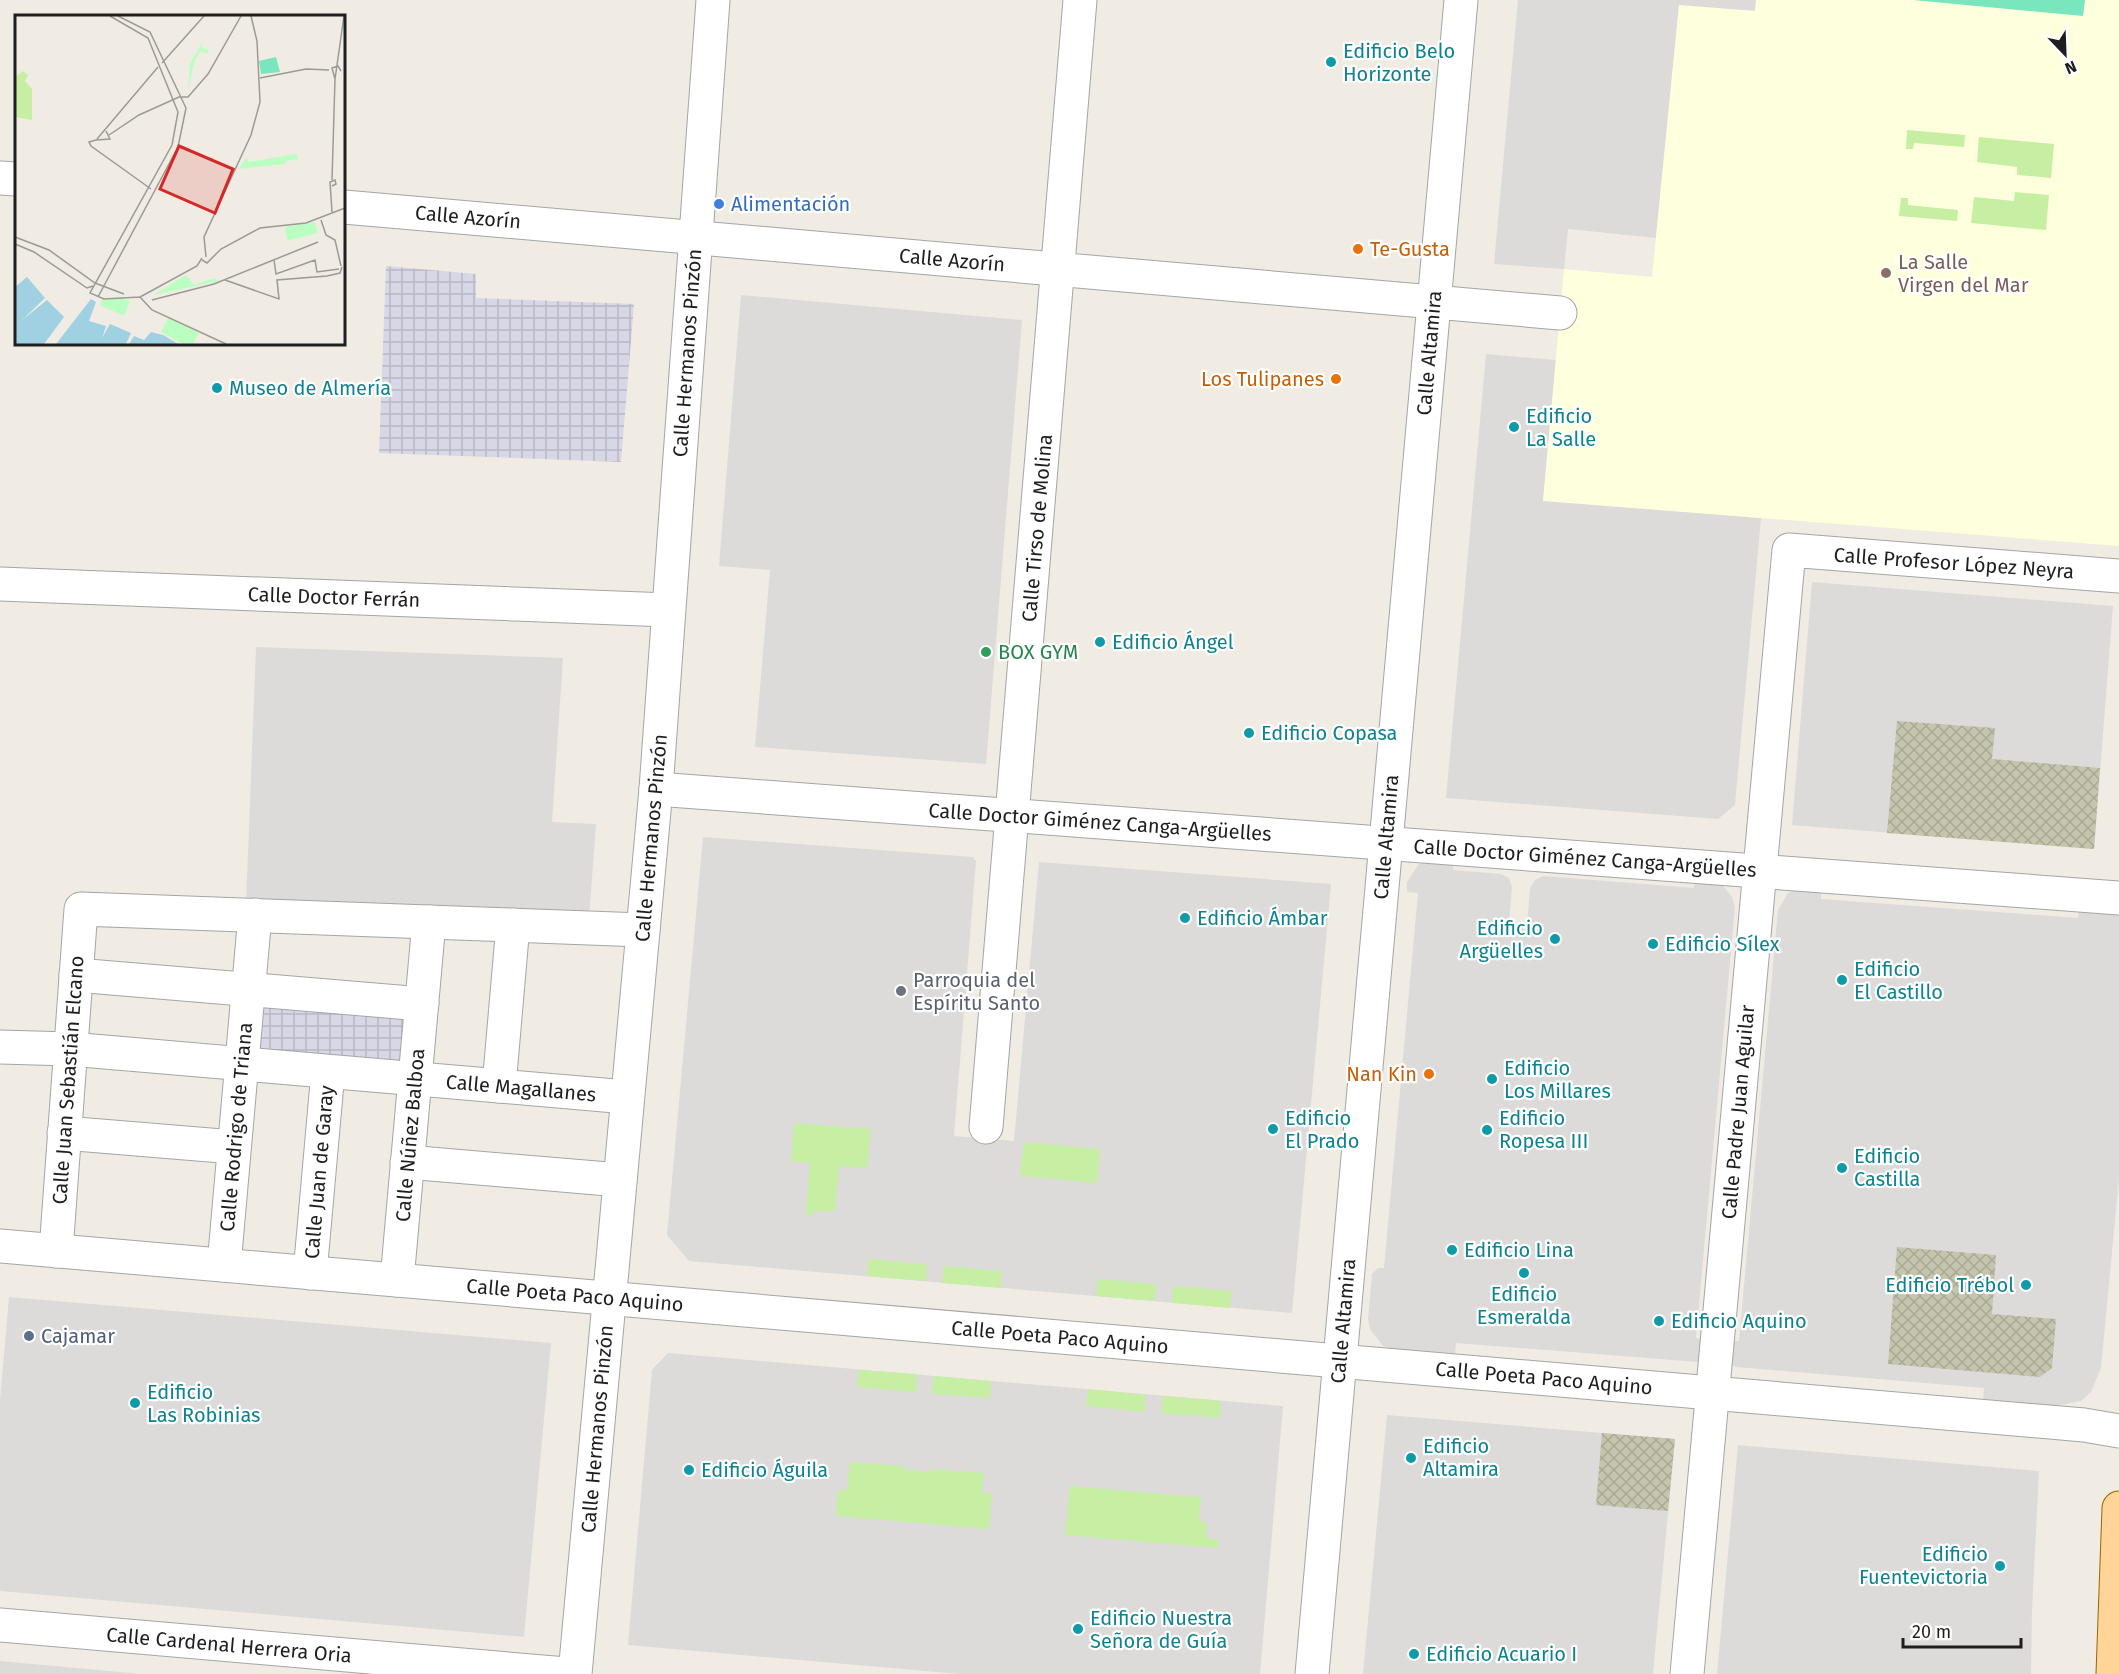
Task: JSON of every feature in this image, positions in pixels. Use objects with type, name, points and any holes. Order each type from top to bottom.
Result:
[{"type":"main road","points":[[2111,1673],[2119,1508]]},
{"type":"street","name":"Calle Hermanos Pinzón","points":[[575,1674],[656,789],[713,0]]},
{"type":"street","name":"Calle Tirso de Molina","points":[[986,1127],[1080,0]]},
{"type":"street","name":"Calle Altamira","points":[[1312,1674],[1461,0]]},
{"type":"street","points":[[0,177],[15,179]]},
{"type":"street","name":"Calle Azorín","points":[[345,207],[1560,313]]},
{"type":"street","name":"Calle Profesor López Neyra","points":[[1789,550],[2119,576]]},
{"type":"street","name":"Calle Padre Juan Aguilar","points":[[1687,1674],[1789,550]]},
{"type":"street","name":"Calle Doctor Ferrán","points":[[0,584],[669,610]]},
{"type":"street","name":"Calle Doctor Giménez Canga-Argüelles","points":[[656,789],[2119,898]]},
{"type":"street","name":"Calle Juan Sebastián Elcano","points":[[56,1251],[81,909],[255,915]]},
{"type":"street","points":[[255,915],[643,930]]},
{"type":"street","name":"Calle Rodrigo de Triana","points":[[224,1265],[255,915]]},
{"type":"street","name":"Calle Núñez Balboa","points":[[397,1280],[429,922]]},
{"type":"street","points":[[499,1086],[513,925]]},
{"type":"street","points":[[76,975],[249,990],[423,998]]},
{"type":"street","points":[[0,1047],[70,1049],[242,1064]]},
{"type":"street","name":"Calle Magallanes","points":[[242,1064],[627,1097]]},
{"type":"street","name":"Calle Juan de Garay","points":[[310,1273],[328,1072]]},
{"type":"street","points":[[64,1133],[234,1147]]},
{"type":"street","points":[[407,1162],[620,1180]]},
{"type":"street","name":"Calle Poeta Paco Aquino","points":[[0,1246],[2084,1425],[2119,1431]]},
{"type":"street","name":"Calle Cardenal Herrera Oria","points":[[0,1625],[566,1674]]},
{"type":"shaded area","points":[[1518,0],[1756,0],[1755,11],[1679,6],[1656,238],[1568,229],[1564,269],[1494,264]]},
{"type":"shaded area","name":"La Salle Virgen del Mar","points":[[1756,0],[2119,0],[2119,546],[1543,501],[1564,269],[1652,277],[1679,5],[1755,11]]},
{"type":"shaded area","points":[[386,266],[476,274],[476,298],[634,304],[621,462],[379,453]]},
{"type":"shaded area","points":[[741,295],[1022,320],[986,764],[755,747],[770,570],[719,566]]},
{"type":"shaded area","points":[[1486,354],[1556,360],[1543,500],[1761,518],[1735,805],[1718,819],[1446,798]]},
{"type":"shaded area","points":[[1812,582],[2113,606],[2094,849],[1792,825]]},
{"type":"shaded area","points":[[256,647],[563,658],[552,822],[596,824],[589,918],[246,905]]},
{"type":"shaded area","points":[[1897,721],[1995,728],[1992,759],[2100,768],[2094,849],[1887,833]]},
{"type":"shaded area","points":[[703,837],[973,857],[976,861],[954,1136],[1014,1141],[1039,862],[1331,884],[1292,1313],[689,1261],[667,1235]]},
{"type":"shaded area","points":[[1454,858],[1453,870],[1501,874],[1509,878],[1512,887],[1509,924],[1527,926],[1530,888],[1535,880],[1543,876],[1694,888],[1696,876],[1719,881],[1732,897],[1735,907],[1696,1338],[1708,1340],[1701,1360],[1698,1362],[1456,1343],[1455,1355],[1393,1349],[1383,1346],[1370,1329],[1368,1319],[1372,1274],[1378,1268],[1384,1268],[1418,893],[1407,892],[1407,882],[1418,865],[1427,860]]},
{"type":"shaded area","points":[[1821,887],[1821,899],[2078,918],[2079,906],[2119,909],[2119,1178],[2101,1368],[2091,1392],[2081,1401],[2054,1406],[1983,1400],[1984,1388],[1736,1367],[1729,1363],[1727,1341],[1739,1341],[1778,910],[1788,893],[1797,888]]},
{"type":"shaded area","points":[[262,1003],[406,1016],[401,1063],[257,1051]]},
{"type":"shaded area","points":[[1897,1247],[1996,1255],[1992,1314],[2056,1319],[2052,1368],[2040,1377],[1888,1364]]},
{"type":"shaded area","points":[[9,1297],[551,1343],[524,1637],[0,1591],[0,1400]]},
{"type":"shaded area","points":[[668,1353],[1283,1406],[1260,1674],[960,1674],[628,1645],[652,1370]]},
{"type":"shaded area","points":[[1387,1415],[1675,1439],[1653,1674],[1363,1674]]},
{"type":"shaded area","points":[[1602,1433],[1675,1439],[1668,1511],[1596,1505]]},
{"type":"shaded area","points":[[1738,1445],[2039,1471],[2031,1674],[1717,1674]]},
{"type":"shaded area","points":[[0,1661],[142,1674],[0,1674]]},
{"type":"green space","points":[[1913,0],[2085,0],[2083,16]]},
{"type":"green space","points":[[1907,130],[1965,135],[1964,147],[1914,143],[1913,149],[1906,149]]},
{"type":"green space","points":[[1979,137],[2054,144],[2051,178],[2017,175],[2017,167],[1977,162]]},
{"type":"green space","points":[[2015,192],[2049,195],[2046,230],[1971,223],[1974,197],[2014,201]]},
{"type":"green space","points":[[1901,198],[1908,198],[1908,205],[1958,210],[1957,221],[1899,216]]},
{"type":"green space","points":[[794,1123],[871,1129],[867,1168],[839,1166],[835,1212],[814,1210],[813,1215],[806,1214],[810,1163],[791,1161]]},
{"type":"green space","points":[[1024,1142],[1100,1149],[1097,1183],[1020,1176]]},
{"type":"green space","points":[[869,1259],[927,1264],[926,1281],[867,1276]]},
{"type":"green space","points":[[944,1266],[1002,1271],[1001,1288],[942,1283]]},
{"type":"green space","points":[[1098,1279],[1156,1284],[1155,1301],[1096,1296]]},
{"type":"green space","points":[[1173,1286],[1232,1291],[1230,1308],[1172,1303]]},
{"type":"green space","points":[[859,1370],[917,1374],[916,1392],[857,1387]]},
{"type":"green space","points":[[934,1376],[991,1381],[990,1398],[932,1394]]},
{"type":"green space","points":[[1088,1389],[1146,1395],[1144,1412],[1086,1406]]},
{"type":"green space","points":[[1163,1396],[1221,1401],[1220,1418],[1161,1413]]},
{"type":"green space","points":[[850,1462],[903,1466],[903,1469],[931,1472],[931,1469],[984,1473],[982,1493],[992,1493],[989,1529],[836,1516],[838,1490],[847,1490]]},
{"type":"green space","points":[[1070,1486],[1201,1497],[1199,1521],[1207,1523],[1206,1538],[1218,1539],[1218,1548],[1065,1535]]},
{"type":"place","name":"Edificio Belo Horizonte","points":[[1331,62]]},
{"type":"place","name":"Alimentación","points":[[719,204]]},
{"type":"place","name":"Te-Gusta","points":[[1358,249]]},
{"type":"place","name":"La Salle Virgen del Mar","points":[[1886,273]]},
{"type":"place","name":"Los Tulipanes","points":[[1336,379]]},
{"type":"place","name":"Museo de Almería","points":[[217,388]]},
{"type":"place","name":"Edificio La Salle","points":[[1514,427]]},
{"type":"place","name":"Edificio Ángel","points":[[1100,642]]},
{"type":"place","name":"BOX GYM","points":[[986,652]]},
{"type":"place","name":"Edificio Copasa","points":[[1249,733]]},
{"type":"place","name":"Edificio Ámbar","points":[[1185,918]]},
{"type":"place","name":"Edificio Argüelles","points":[[1555,939]]},
{"type":"place","name":"Edificio Sílex","points":[[1653,944]]},
{"type":"place","name":"Edificio El Castillo","points":[[1842,980]]},
{"type":"place","name":"Parroquia del Espíritu Santo","points":[[901,991]]},
{"type":"place","name":"Nan Kin","points":[[1429,1074]]},
{"type":"place","name":"Edificio Los Millares","points":[[1492,1079]]},
{"type":"place","name":"Edificio El Prado","points":[[1273,1129]]},
{"type":"place","name":"Edificio Ropesa III","points":[[1487,1130]]},
{"type":"place","name":"Edificio Castilla","points":[[1842,1168]]},
{"type":"place","name":"Edificio Lina","points":[[1452,1250]]},
{"type":"place","name":"Edificio Esmeralda","points":[[1524,1273]]},
{"type":"place","name":"Edificio Trébol","points":[[2026,1285]]},
{"type":"place","name":"Edificio Aquino","points":[[1659,1321]]},
{"type":"place","name":"Cajamar","points":[[29,1336]]},
{"type":"place","name":"Edificio Las Robinias","points":[[135,1403]]},
{"type":"place","name":"Edificio Altamira","points":[[1411,1458]]},
{"type":"place","name":"Edificio Águila","points":[[689,1470]]},
{"type":"place","name":"Edificio Fuentevictoria","points":[[2000,1566]]},
{"type":"place","name":"Edificio Nuestra Señora de Guía","points":[[1078,1629]]},
{"type":"place","name":"Edificio Acuario I","points":[[1414,1654]]}]
